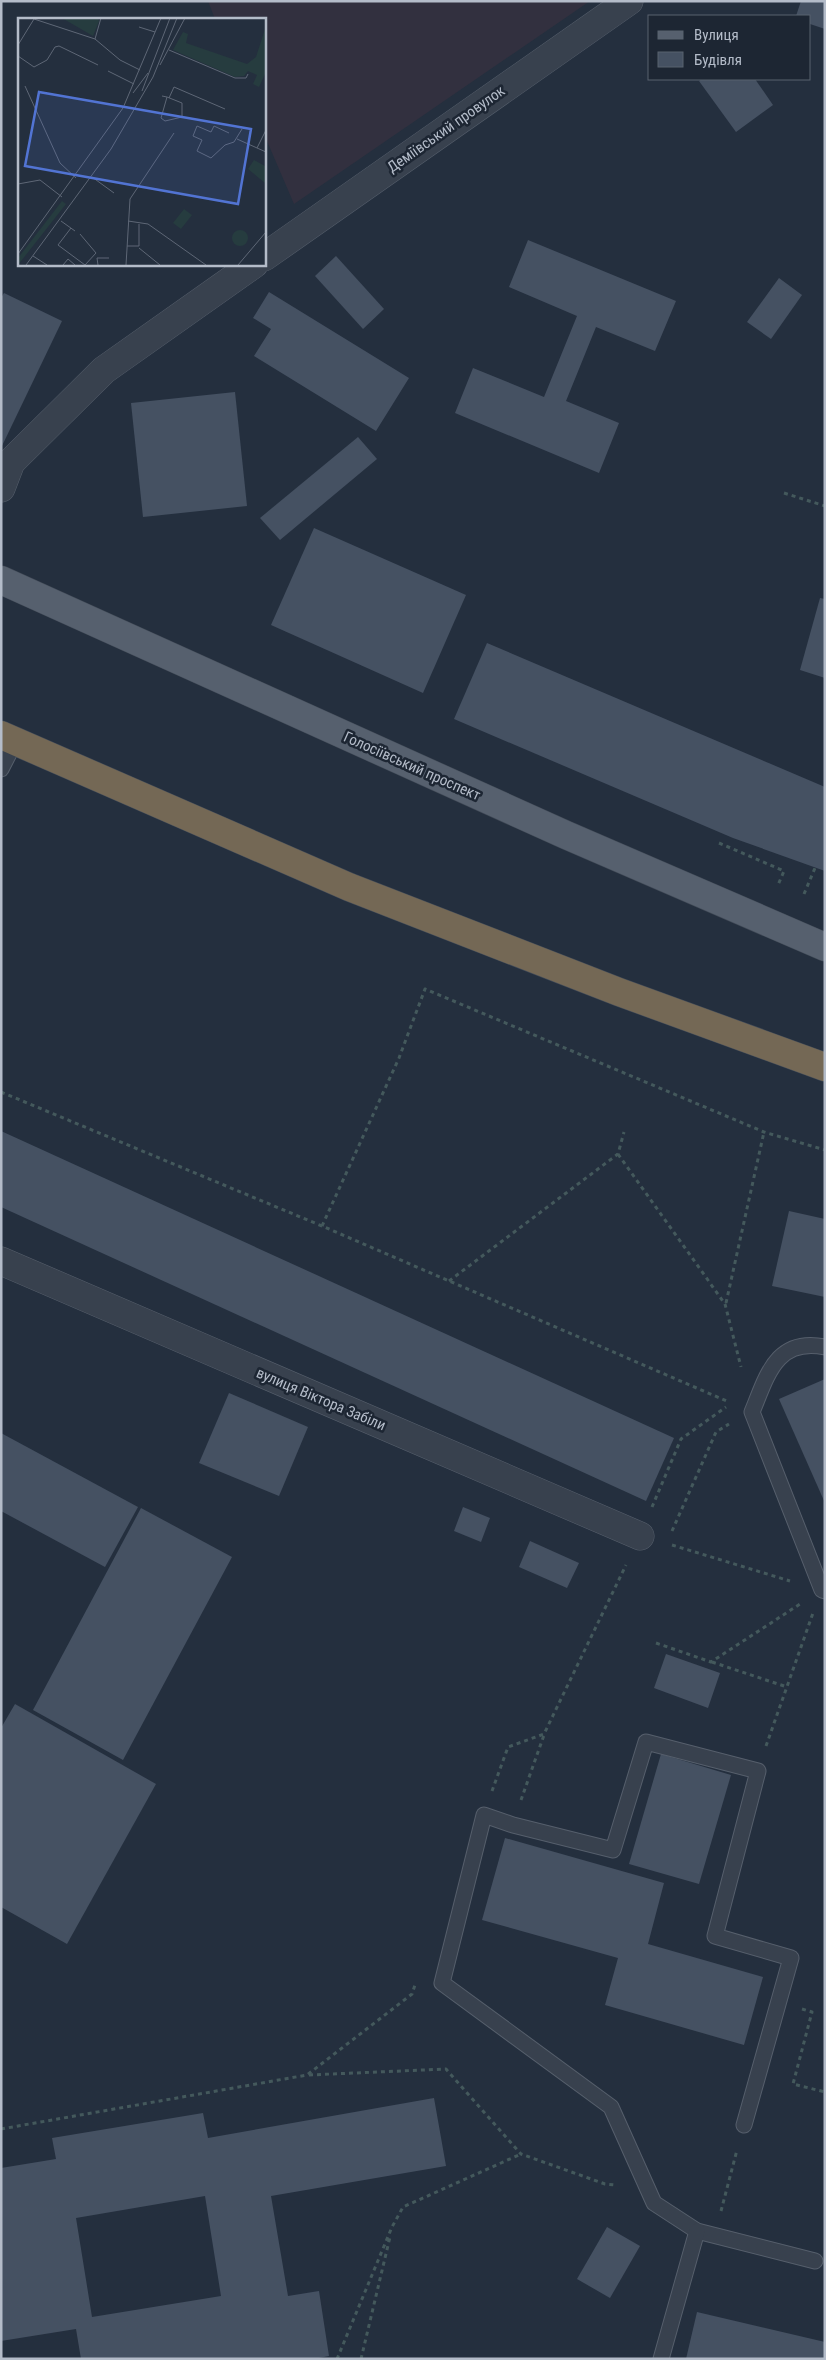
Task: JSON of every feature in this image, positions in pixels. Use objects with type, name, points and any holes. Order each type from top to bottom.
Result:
[{"type":"highway","points":[[8,738],[349,887],[619,992],[825,1067]]},
{"type":"highway","points":[[788,1054],[825,1062]]},
{"type":"main road","name":"Голосіївський проспект","points":[[1,580],[557,831],[825,947]]},
{"type":"street","name":"Деміївський провулок","points":[[265,256],[628,1]]},
{"type":"street","points":[[1,488],[11,462],[104,370],[253,265]]},
{"type":"street","name":"вулиця Віктора Забіли","points":[[1,1261],[640,1536]]},
{"type":"lane","points":[[1,769],[8,738]]},
{"type":"lane","points":[[823,1591],[752,1412],[772,1364],[791,1348],[814,1345],[825,1347]]},
{"type":"lane","points":[[744,2125],[791,1958],[715,1936],[758,1771],[646,1742],[613,1850],[513,1825],[484,1815],[442,1983],[612,2107],[654,2204],[697,2231],[815,2261]]},
{"type":"lane","points":[[661,2359],[697,2231]]},
{"type":"path","points":[[784,493],[825,506]]},
{"type":"path","points":[[719,843],[784,871],[778,885]]},
{"type":"path","points":[[804,894],[815,868]]},
{"type":"path","points":[[322,1226],[399,1058],[425,989],[764,1132],[825,1150]]},
{"type":"path","points":[[1,1092],[322,1226],[731,1403],[681,1439],[640,1536],[544,1734],[513,1825]]},
{"type":"path","points":[[449,1282],[618,1154],[624,1132]]},
{"type":"path","points":[[725,1304],[764,1132]]},
{"type":"path","points":[[618,1154],[725,1304],[752,1412],[716,1432],[667,1544]]},
{"type":"path","points":[[640,1536],[823,1591]]},
{"type":"path","points":[[711,1662],[823,1591]]},
{"type":"path","points":[[775,1719],[823,1591]]},
{"type":"path","points":[[656,1643],[787,1687]]},
{"type":"path","points":[[484,1815],[508,1747],[544,1734]]},
{"type":"path","points":[[307,2075],[412,1994],[417,1975]]},
{"type":"path","points":[[812,2012],[793,2084],[825,2092]]},
{"type":"path","points":[[1,2129],[307,2075],[446,2069],[521,2154],[605,2184],[647,2186]]},
{"type":"path","points":[[715,2235],[744,2125]]},
{"type":"path","points":[[337,2359],[392,2227],[403,2207],[521,2154]]},
{"type":"path","points":[[361,2359],[392,2227]]},
{"type":"shaded area","points":[[208,1],[590,1],[294,204],[265,136],[265,18],[215,18]]},
{"type":"building","points":[[801,1],[825,1],[825,29],[811,24],[811,15],[796,15]]},
{"type":"building","points":[[756,80],[773,105],[736,132],[699,81]]},
{"type":"building","points":[[528,240],[676,301],[655,351],[596,327],[566,401],[619,423],[599,473],[455,413],[473,368],[544,397],[577,316],[509,287]]},
{"type":"building","points":[[336,256],[384,309],[363,329],[315,276]]},
{"type":"building","points":[[779,278],[802,295],[771,339],[747,322]]},
{"type":"building","points":[[269,292],[409,378],[376,431],[254,356],[271,329],[253,318]]},
{"type":"building","points":[[4,293],[62,321],[1,448],[1,298]]},
{"type":"building","points":[[235,392],[247,506],[143,517],[131,403]]},
{"type":"building","points":[[358,437],[377,459],[280,540],[260,518]]},
{"type":"building","points":[[314,528],[466,595],[423,693],[271,625]]},
{"type":"building","points":[[820,598],[825,599],[825,678],[800,670]]},
{"type":"building","points":[[487,643],[825,787],[825,871],[733,838],[454,719]]},
{"type":"building","points":[[1,1131],[674,1438],[646,1501],[1,1207]]},
{"type":"building","points":[[789,1211],[825,1219],[825,1297],[772,1286]]},
{"type":"building","points":[[825,1379],[825,1503],[779,1399]]},
{"type":"building","points":[[229,1393],[308,1427],[279,1496],[199,1463]]},
{"type":"building","points":[[1,1433],[138,1507],[105,1567],[1,1511]]},
{"type":"building","points":[[463,1507],[490,1518],[481,1542],[454,1531]]},
{"type":"building","points":[[141,1508],[232,1557],[123,1760],[33,1710]]},
{"type":"building","points":[[530,1541],[579,1563],[567,1588],[519,1567]]},
{"type":"building","points":[[666,1654],[720,1673],[708,1708],[654,1688]]},
{"type":"building","points":[[15,1704],[156,1784],[67,1944],[1,1907],[1,1728]]},
{"type":"building","points":[[661,1754],[731,1775],[699,1884],[629,1864]]},
{"type":"building","points":[[505,1838],[664,1883],[648,1944],[763,1977],[744,2045],[605,2005],[618,1958],[482,1920]]},
{"type":"building","points":[[434,2098],[446,2166],[271,2196],[288,2296],[319,2291],[329,2356],[314,2359],[81,2359],[76,2329],[1,2341],[1,2168],[56,2159],[52,2138],[203,2113],[208,2138]],"holes":[[[205,2196],[221,2296],[92,2317],[76,2218]]]},
{"type":"building","points":[[607,2227],[640,2246],[610,2298],[577,2279]]},
{"type":"building","points":[[697,2312],[825,2342],[825,2359],[686,2359]]}]
